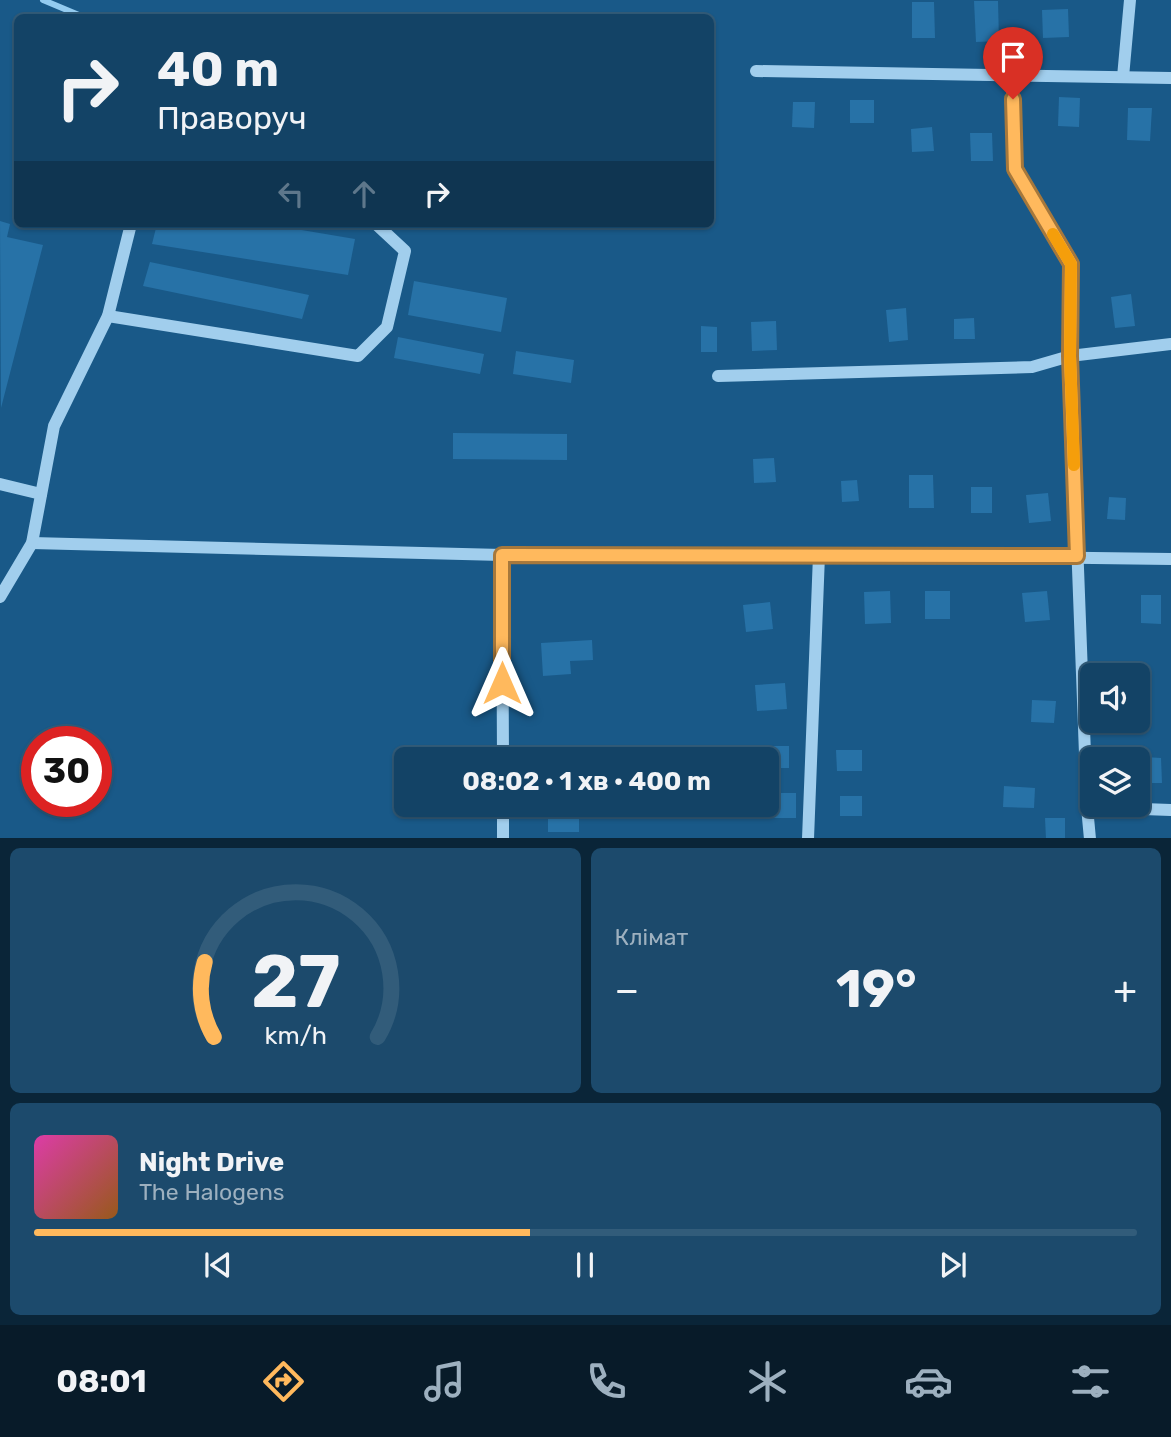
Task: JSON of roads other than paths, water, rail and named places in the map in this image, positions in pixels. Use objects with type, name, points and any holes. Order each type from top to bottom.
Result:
[{"type":"street","points":[[1123,77],[1130,0]]},
{"type":"street","points":[[756,71],[1171,78]]},
{"type":"street","points":[[1012,75],[1015,169],[1071,264],[1070,356],[1085,747]]},
{"type":"street","points":[[0,597],[32,543],[54,426],[108,316],[130,228]]},
{"type":"street","points":[[108,316],[358,356],[387,327],[405,251],[380,228]]},
{"type":"street","points":[[718,376],[1032,368],[1070,356],[1171,344]]},
{"type":"street","points":[[0,484],[41,494]]},
{"type":"street","points":[[32,543],[502,555],[1077,556],[1171,559]]},
{"type":"street","points":[[502,555],[503,747]]},
{"type":"street","points":[[808,838],[819,555]]},
{"type":"street","points":[[1150,809],[1171,810]]},
{"type":"street","points":[[503,817],[503,838]]},
{"type":"street","points":[[1088,817],[1090,838]]},
{"type":"waterway","points":[[43,0],[76,14]]}]
